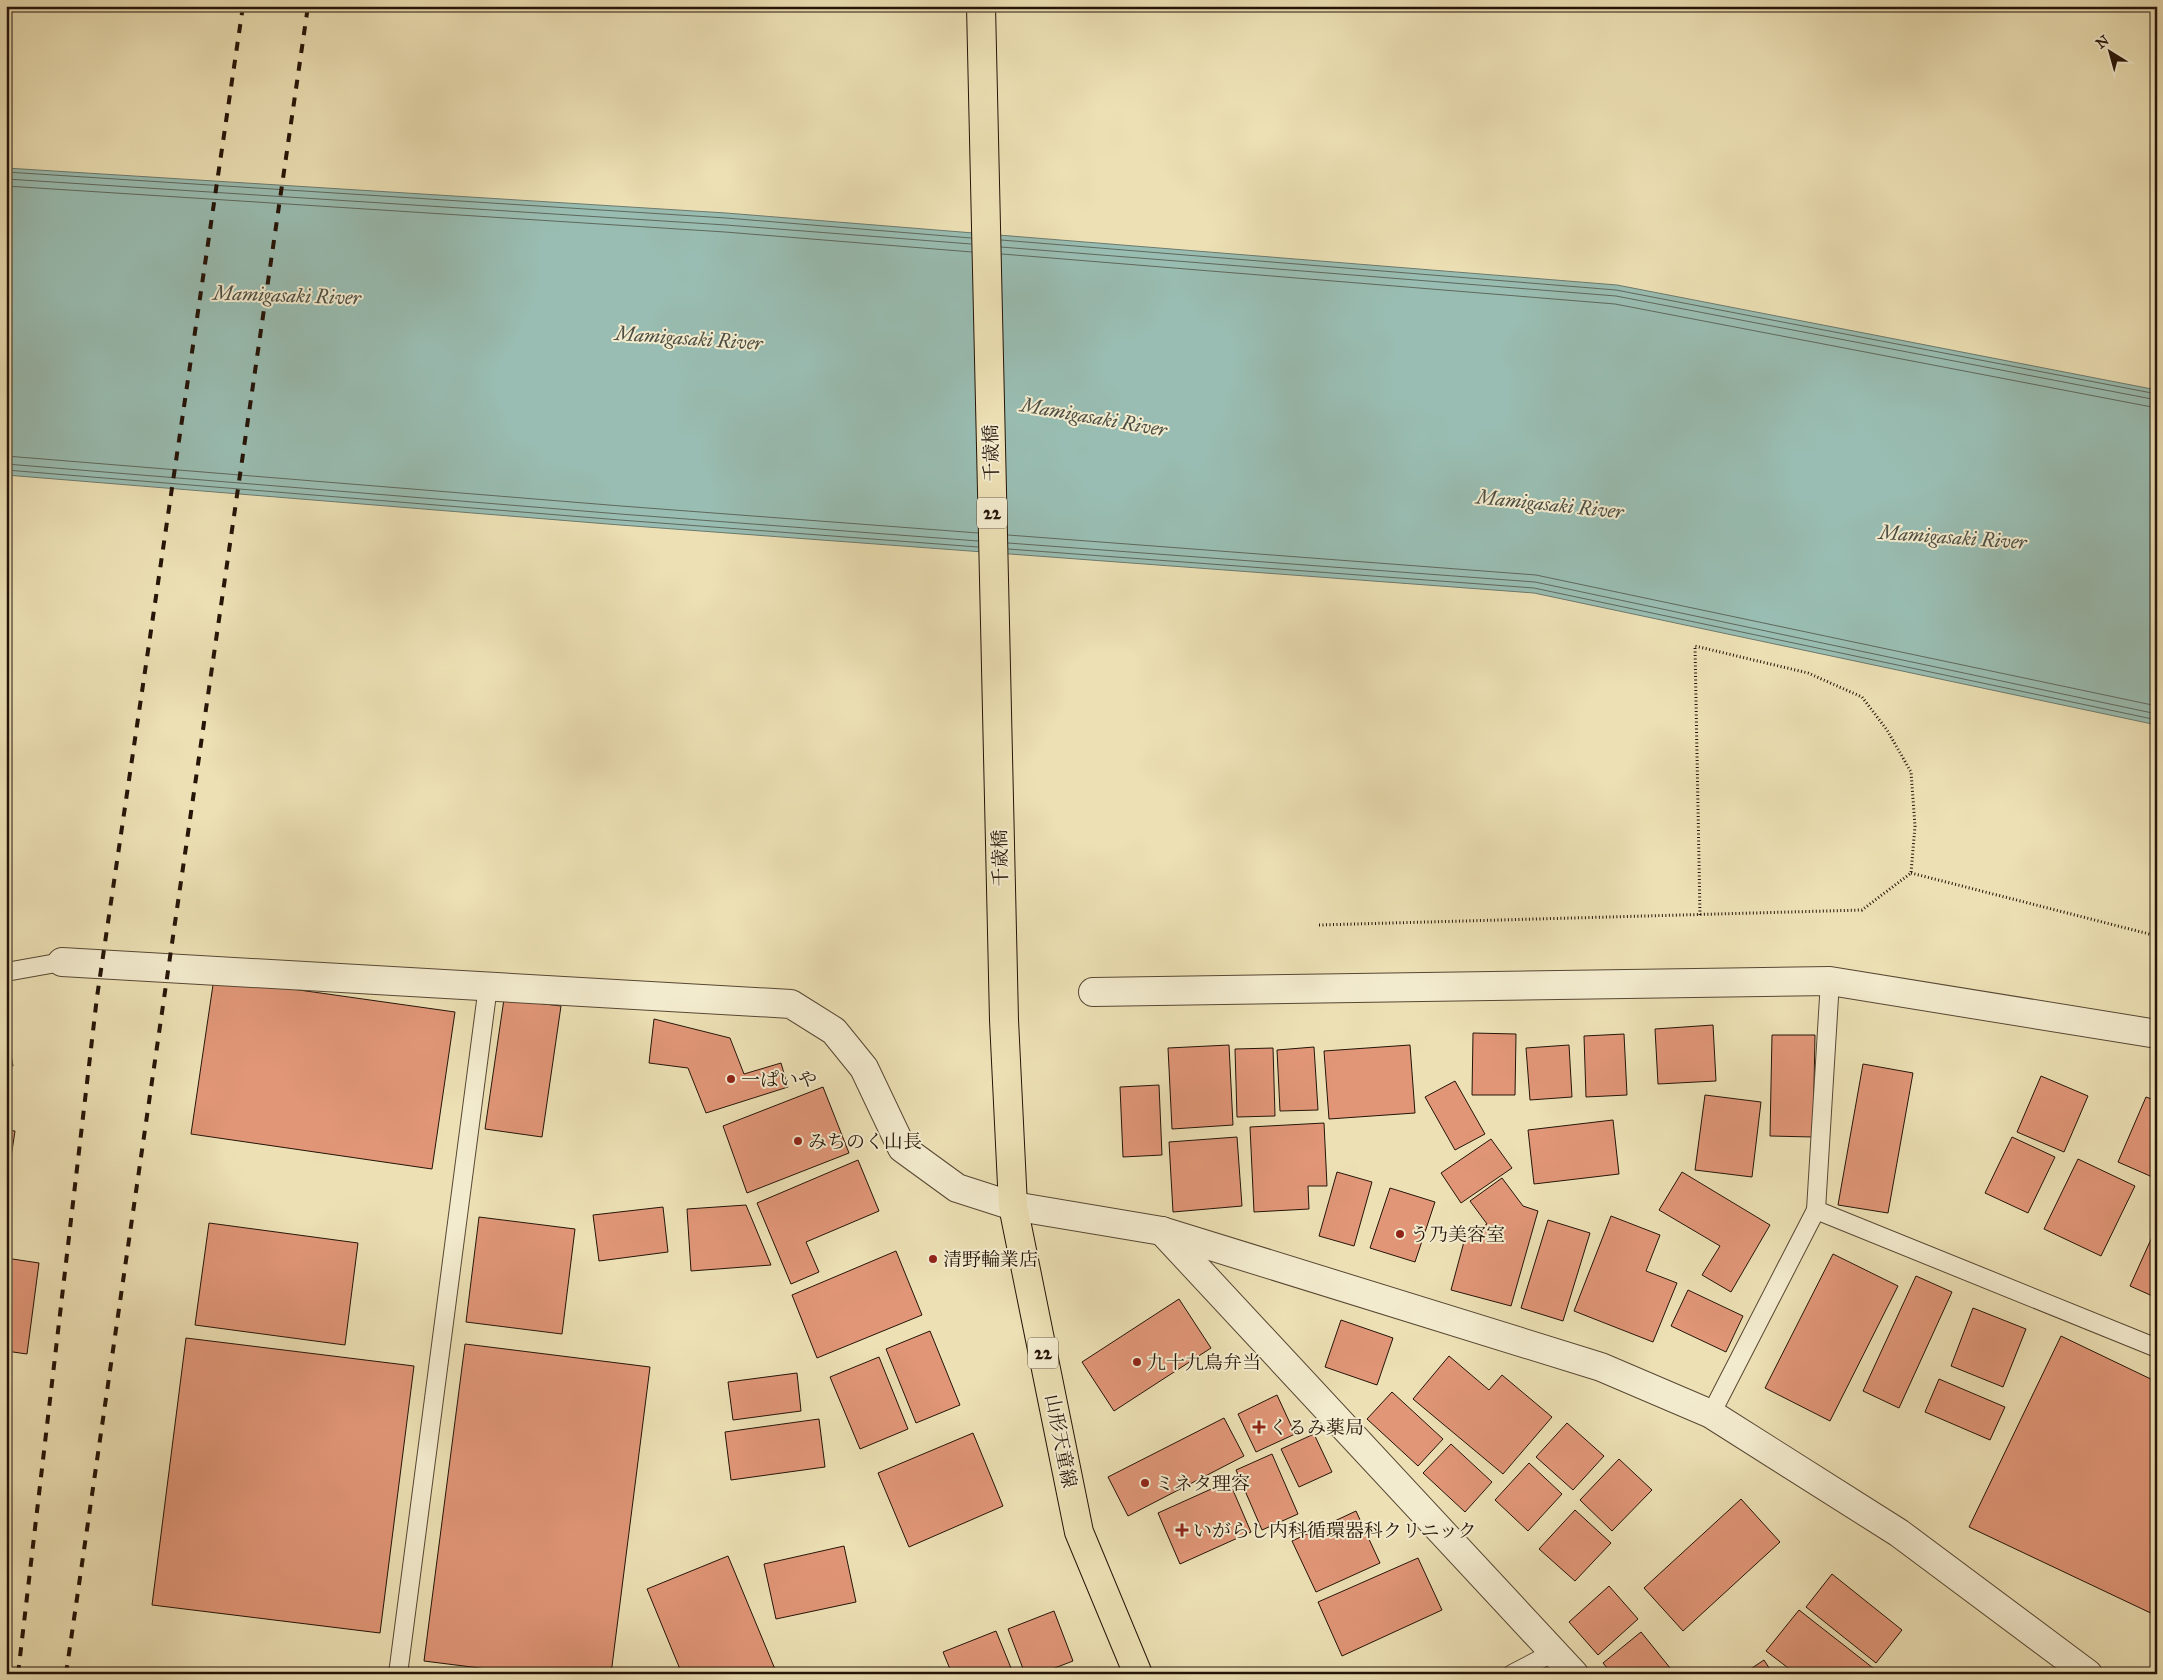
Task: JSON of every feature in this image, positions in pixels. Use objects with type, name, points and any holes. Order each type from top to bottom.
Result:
[{"type":"main road","name":"千歳橋","points":[[981,6],[1004,1020]]},
{"type":"main road","name":"山形天童線","points":[[1004,1020],[1012,1206],[1080,1532],[1138,1674]]},
{"type":"street","points":[[62,962],[791,1004],[834,1031],[864,1068],[902,1148],[956,1188],[1012,1206],[1162,1231],[1601,1367],[1711,1414],[1900,1533],[2088,1674]]},
{"type":"street","points":[[1093,992],[1830,981],[2157,1034]]},
{"type":"street","points":[[1162,1231],[1574,1674]]},
{"type":"lane","points":[[6,972],[62,962]]},
{"type":"lane","points":[[1711,1414],[1816,1210],[1830,981]]},
{"type":"lane","points":[[398,1674],[488,986]]},
{"type":"lane","points":[[1816,1210],[2157,1348]]},
{"type":"lane","points":[[1512,1674],[1554,1652]]},
{"type":"path","points":[[1319,925],[1700,916],[1862,910],[1910,874],[1915,826],[1911,772],[1887,730],[1862,697],[1808,673],[1695,646],[1700,916]]},
{"type":"path","points":[[1910,874],[2157,936]]},
{"type":"water","name":"Mamigasaki River","points":[[6,168],[726,213],[1617,285],[2157,390],[2157,725],[1534,593],[620,525],[6,475]]},
{"type":"building","points":[[214,978],[455,1012],[432,1169],[191,1134]]},
{"type":"building","points":[[504,999],[561,1006],[542,1137],[485,1129]]},
{"type":"building","points":[[654,1019],[730,1038],[744,1074],[781,1063],[788,1087],[706,1113],[688,1068],[649,1063]]},
{"type":"building","points":[[1713,1025],[1716,1081],[1658,1084],[1655,1029]]},
{"type":"building","points":[[6,1027],[13,1066],[6,1067]]},
{"type":"building","points":[[1473,1033],[1516,1034],[1515,1095],[1472,1095]]},
{"type":"building","points":[[1624,1034],[1627,1095],[1586,1097],[1584,1036]]},
{"type":"building","points":[[1772,1035],[1815,1035],[1813,1137],[1770,1136]]},
{"type":"building","points":[[1229,1045],[1233,1125],[1172,1129],[1168,1048]]},
{"type":"building","points":[[1410,1045],[1415,1113],[1329,1119],[1324,1051]]},
{"type":"building","points":[[1569,1045],[1572,1097],[1530,1100],[1526,1048]]},
{"type":"building","points":[[1314,1047],[1318,1110],[1280,1111],[1277,1050]]},
{"type":"building","points":[[1273,1048],[1275,1116],[1237,1117],[1235,1049]]},
{"type":"building","points":[[1863,1064],[1913,1073],[1888,1213],[1838,1205]]},
{"type":"building","points":[[2041,1076],[2088,1096],[2064,1152],[2017,1132]]},
{"type":"building","points":[[1455,1081],[1485,1134],[1455,1150],[1425,1097]]},
{"type":"building","points":[[1159,1085],[1162,1155],[1123,1157],[1120,1087]]},
{"type":"building","points":[[823,1087],[849,1153],[747,1193],[723,1126]]},
{"type":"building","points":[[1705,1095],[1761,1102],[1752,1177],[1695,1170]]},
{"type":"building","points":[[2146,1097],[2157,1101],[2157,1179],[2118,1162]]},
{"type":"building","points":[[1613,1120],[1619,1174],[1534,1184],[1528,1130]]},
{"type":"building","points":[[1324,1123],[1327,1186],[1308,1186],[1309,1209],[1254,1212],[1250,1127]]},
{"type":"building","points":[[6,1130],[15,1131],[6,1191]]},
{"type":"building","points":[[1237,1137],[1242,1206],[1173,1212],[1169,1142]]},
{"type":"building","points":[[2012,1137],[2055,1157],[2028,1213],[1985,1193]]},
{"type":"building","points":[[1491,1139],[1512,1168],[1461,1203],[1441,1173]]},
{"type":"building","points":[[2078,1159],[2135,1186],[2101,1256],[2044,1229]]},
{"type":"building","points":[[858,1160],[879,1211],[806,1242],[819,1272],[791,1284],[757,1203]]},
{"type":"building","points":[[1337,1172],[1372,1182],[1354,1246],[1319,1236]]},
{"type":"building","points":[[1682,1172],[1770,1225],[1731,1292],[1702,1275],[1720,1246],[1659,1210]]},
{"type":"building","points":[[1502,1178],[1523,1206],[1538,1211],[1511,1306],[1451,1290],[1465,1238],[1487,1224],[1470,1201]]},
{"type":"building","points":[[1390,1188],[1435,1202],[1415,1262],[1370,1248]]},
{"type":"building","points":[[746,1205],[771,1265],[691,1271],[687,1209]]},
{"type":"building","points":[[663,1207],[668,1252],[599,1261],[593,1215]]},
{"type":"building","points":[[1611,1216],[1660,1235],[1646,1271],[1677,1283],[1653,1342],[1574,1311]]},
{"type":"building","points":[[479,1217],[575,1229],[562,1334],[466,1322]]},
{"type":"building","points":[[1548,1220],[1590,1233],[1563,1321],[1521,1308]]},
{"type":"building","points":[[209,1223],[358,1243],[345,1345],[195,1325]]},
{"type":"building","points":[[2157,1226],[2157,1298],[2130,1286]]},
{"type":"building","points":[[896,1251],[922,1315],[817,1358],[792,1295]]},
{"type":"building","points":[[1833,1254],[1898,1286],[1830,1421],[1765,1388]]},
{"type":"building","points":[[6,1258],[39,1263],[27,1354],[6,1351]]},
{"type":"building","points":[[1916,1276],[1952,1292],[1899,1408],[1863,1391]]},
{"type":"building","points":[[1688,1290],[1743,1316],[1726,1352],[1671,1326]]},
{"type":"building","points":[[1179,1299],[1211,1348],[1114,1411],[1082,1362]]},
{"type":"building","points":[[1973,1308],[2026,1329],[2003,1387],[1951,1366]]},
{"type":"building","points":[[1341,1320],[1393,1338],[1377,1385],[1325,1367]]},
{"type":"building","points":[[930,1331],[960,1405],[916,1423],[886,1349]]},
{"type":"building","points":[[2061,1336],[2157,1382],[2157,1616],[1969,1527]]},
{"type":"building","points":[[186,1338],[414,1366],[380,1633],[152,1605]]},
{"type":"building","points":[[465,1344],[650,1367],[611,1674],[527,1674],[424,1661]]},
{"type":"building","points":[[1449,1356],[1489,1390],[1502,1375],[1552,1417],[1503,1474],[1413,1399]]},
{"type":"building","points":[[879,1357],[908,1429],[860,1449],[830,1377]]},
{"type":"building","points":[[797,1373],[801,1411],[733,1420],[728,1382]]},
{"type":"building","points":[[1939,1379],[2005,1407],[1990,1440],[1925,1412]]},
{"type":"building","points":[[1392,1392],[1443,1439],[1418,1466],[1367,1419]]},
{"type":"building","points":[[1277,1395],[1295,1434],[1256,1452],[1238,1414]]},
{"type":"building","points":[[1224,1418],[1244,1456],[1128,1516],[1108,1477]]},
{"type":"building","points":[[819,1419],[825,1467],[731,1480],[725,1432]]},
{"type":"building","points":[[1567,1423],[1604,1456],[1573,1490],[1536,1457]]},
{"type":"building","points":[[973,1433],[1003,1506],[909,1547],[878,1473]]},
{"type":"building","points":[[1314,1434],[1332,1472],[1299,1487],[1281,1449]]},
{"type":"building","points":[[1451,1444],[1492,1482],[1465,1512],[1423,1473]]},
{"type":"building","points":[[1272,1454],[1298,1514],[1262,1530],[1236,1470]]},
{"type":"building","points":[[1619,1459],[1652,1490],[1612,1531],[1580,1500]]},
{"type":"building","points":[[1529,1463],[1562,1494],[1528,1531],[1495,1500]]},
{"type":"building","points":[[1229,1481],[1251,1532],[1180,1564],[1158,1513]]},
{"type":"building","points":[[1741,1499],[1780,1542],[1683,1631],[1644,1588]]},
{"type":"building","points":[[1575,1510],[1611,1543],[1575,1581],[1539,1549]]},
{"type":"building","points":[[1356,1511],[1380,1563],[1316,1592],[1292,1541]]},
{"type":"building","points":[[844,1546],[856,1602],[776,1619],[764,1564]]},
{"type":"building","points":[[728,1556],[777,1674],[682,1674],[647,1589]]},
{"type":"building","points":[[1418,1558],[1442,1610],[1342,1656],[1318,1602]]},
{"type":"building","points":[[1832,1574],[1902,1630],[1876,1663],[1806,1607]]},
{"type":"building","points":[[1609,1586],[1638,1619],[1598,1655],[1569,1622]]},
{"type":"building","points":[[1799,1610],[1873,1668],[1869,1674],[1796,1674],[1766,1651]]},
{"type":"building","points":[[1054,1611],[1073,1661],[1039,1674],[1025,1674],[1008,1629]]},
{"type":"building","points":[[996,1631],[1013,1673],[952,1674],[943,1652]]},
{"type":"building","points":[[1641,1632],[1675,1674],[1612,1674],[1603,1663]]},
{"type":"building","points":[[1764,1660],[1773,1674],[1743,1674]]},
{"type":"railway","points":[[18,1674],[97,997],[243,6]]},
{"type":"railway","points":[[66,1674],[308,6]]},
{"type":"place","name":"一ぱいや","points":[[731,1079]]},
{"type":"place","name":"みちのく山長","points":[[798,1141]]},
{"type":"place","name":"う乃美容室","points":[[1400,1234]]},
{"type":"place","name":"清野輪業店","points":[[933,1259]]},
{"type":"place","name":"九十九鳥弁当","points":[[1137,1362]]},
{"type":"place","name":"くるみ薬局","points":[[1259,1427]]},
{"type":"place","name":"ミネタ理容","points":[[1145,1483]]},
{"type":"place","name":"いがらし内科循環器科クリニック","points":[[1182,1530]]}]
